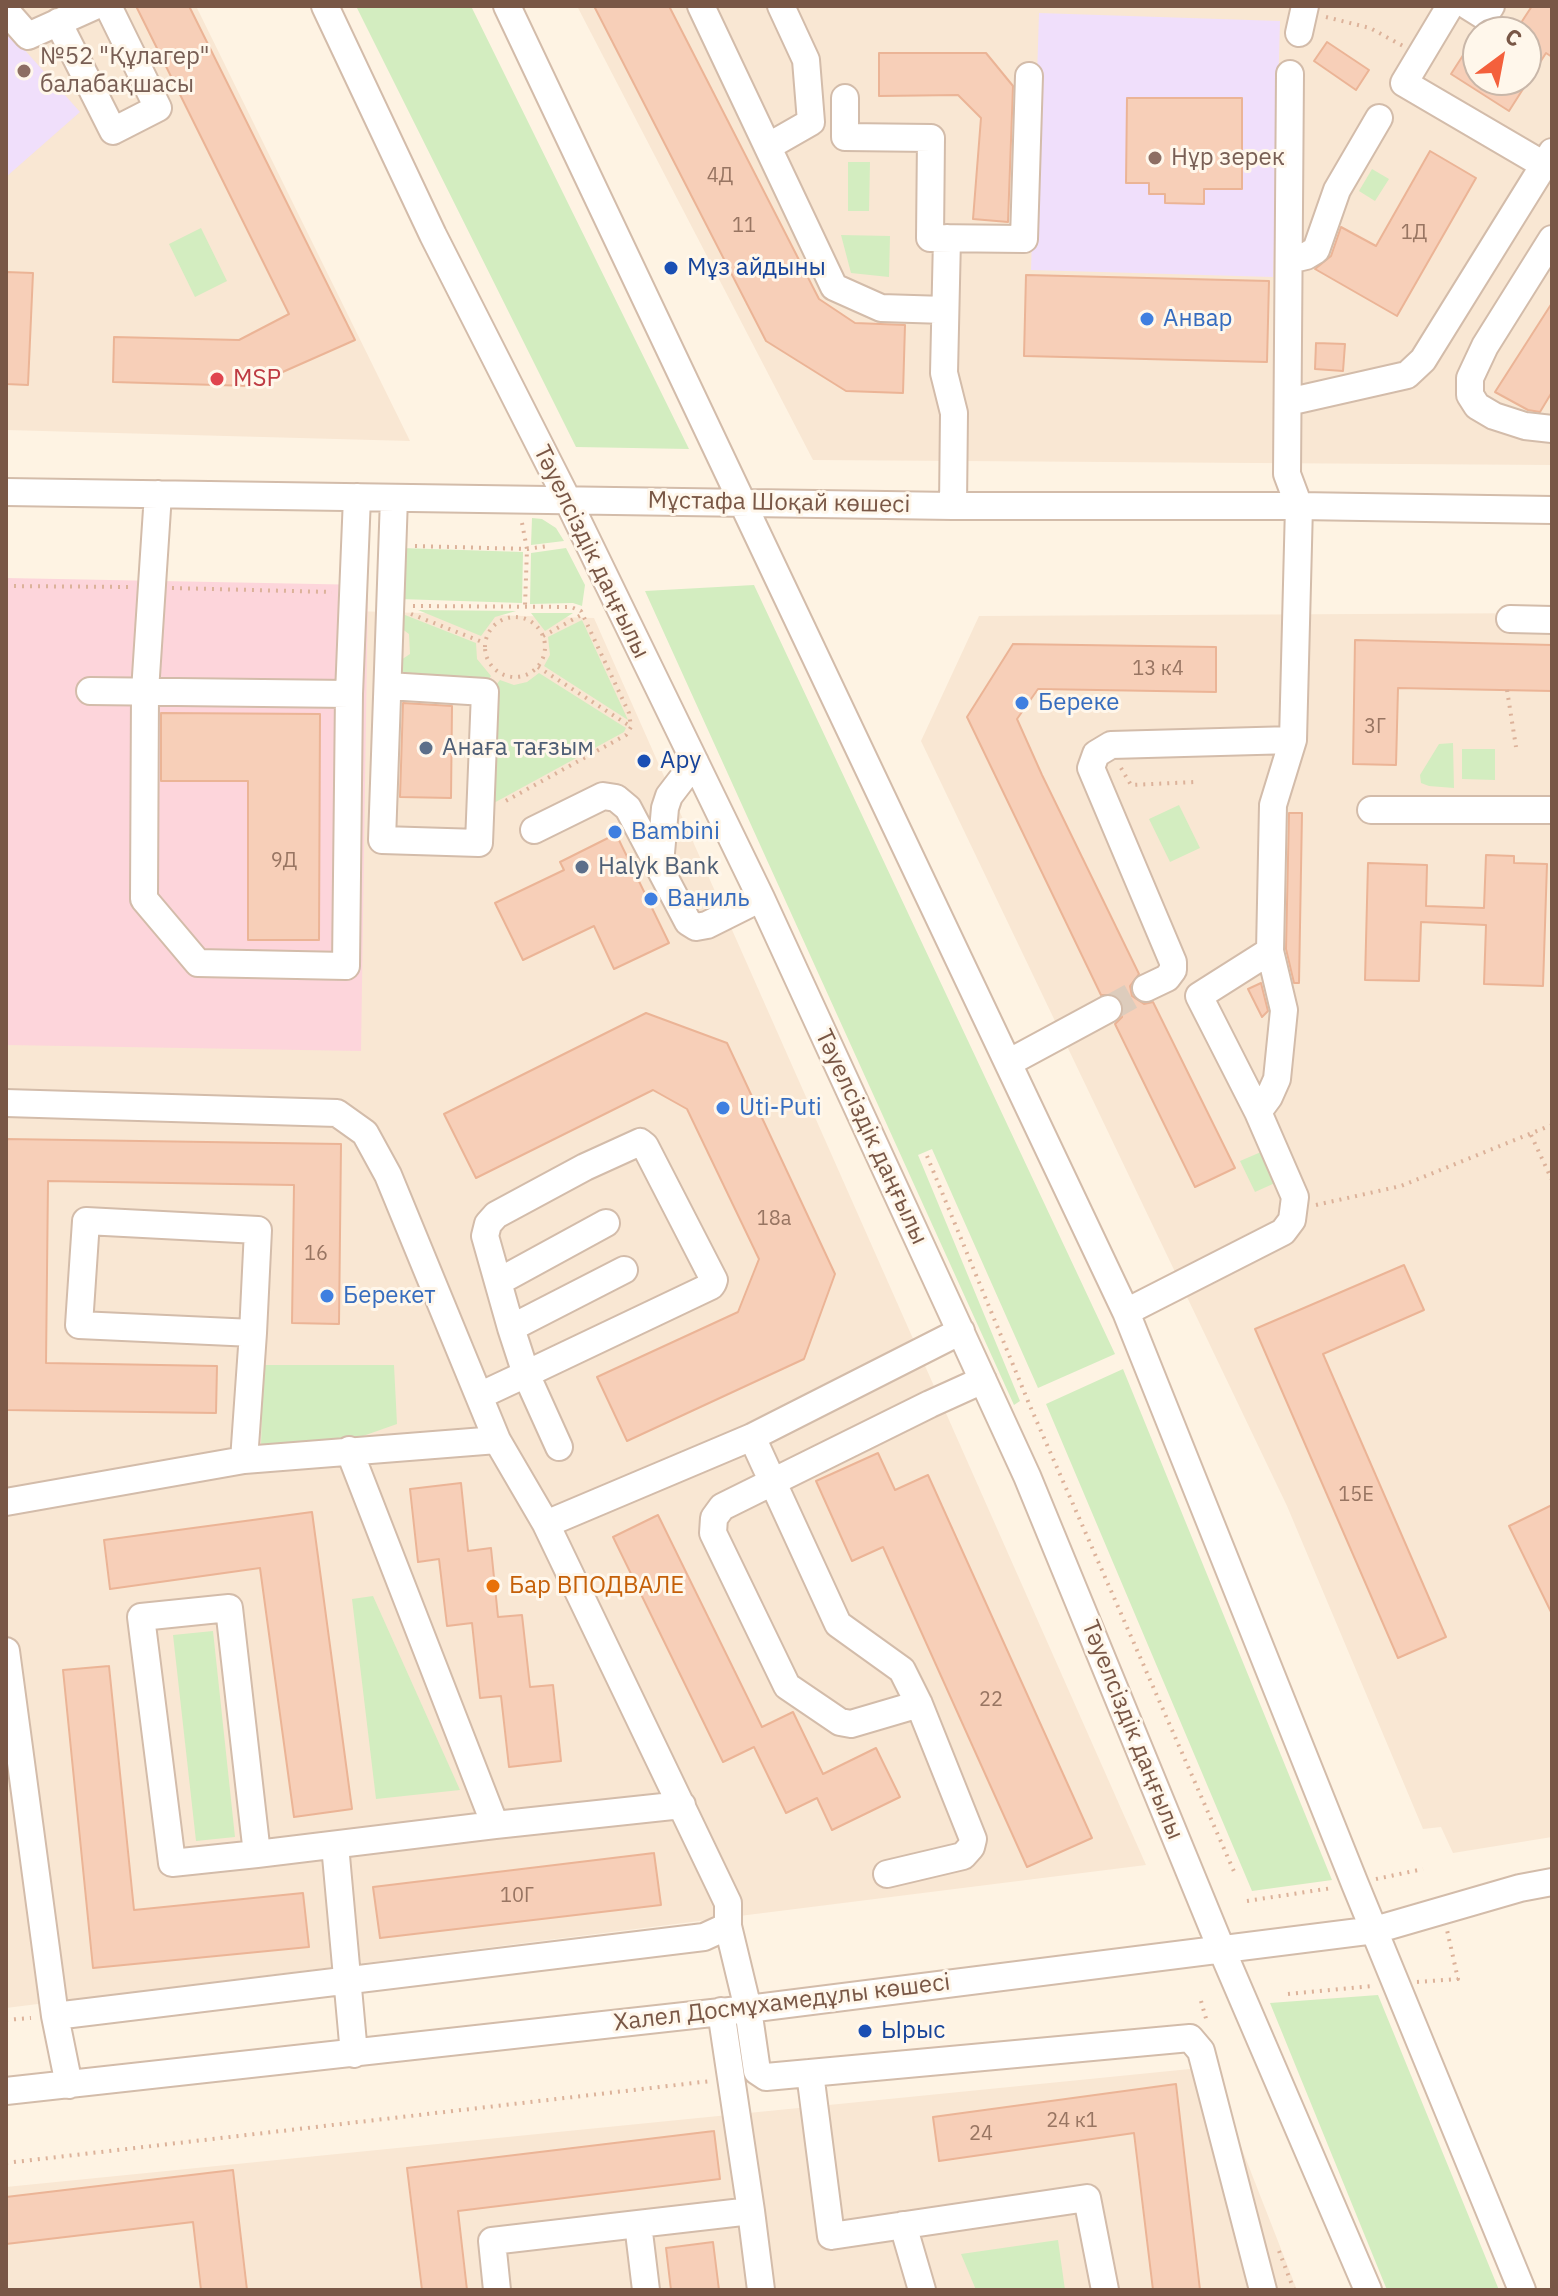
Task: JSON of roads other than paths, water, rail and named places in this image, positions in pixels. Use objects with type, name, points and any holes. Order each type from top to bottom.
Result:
[{"type":"street","points":[[6,11],[28,36],[95,6]]},
{"type":"street","points":[[58,22],[113,131],[158,108],[108,6]]},
{"type":"street","name":"Тәуелсіздік даңғылы","points":[[325,6],[433,235],[568,501],[761,898],[961,1331],[1027,1476],[1221,1948],[1368,2290]]},
{"type":"street","points":[[507,6],[1126,1312],[1522,2290]]},
{"type":"street","points":[[701,6],[834,287],[881,308],[945,310]]},
{"type":"street","points":[[769,146],[811,122],[806,60],[781,6]]},
{"type":"street","points":[[1288,402],[1407,375],[1423,360],[1548,158],[1404,83],[1450,6]]},
{"type":"street","points":[[1468,6],[1484,16],[1491,6]]},
{"type":"street","points":[[1258,1112],[1277,1079],[1284,1010],[1270,951],[1273,805],[1293,740],[1299,506],[1287,474],[1290,74]]},
{"type":"street","points":[[845,98],[845,137],[931,138],[930,238],[1024,239],[1029,76]]},
{"type":"street","points":[[1289,260],[1316,250],[1337,190],[1379,118]]},
{"type":"street","points":[[947,238],[944,373],[954,413],[953,506]]},
{"type":"street","points":[[1552,239],[1485,346],[1470,378],[1470,395],[1477,406],[1494,416],[1525,426],[1552,429]]},
{"type":"street","name":"Мұстафа Шоқай көшесі","points":[[6,492],[953,506],[1552,510]]},
{"type":"street","points":[[158,494],[145,691],[144,899],[198,963],[346,966],[349,694],[357,497]]},
{"type":"street","points":[[388,686],[485,692],[479,843],[382,840],[394,498]]},
{"type":"street","points":[[1510,619],[1552,620]]},
{"type":"street","points":[[90,691],[349,694]]},
{"type":"street","points":[[1146,988],[1167,978],[1173,970],[1173,962],[1091,768],[1096,754],[1111,745],[1293,740]]},
{"type":"street","points":[[660,864],[669,796],[695,762]]},
{"type":"street","points":[[534,830],[603,796],[616,798],[628,808],[688,922],[696,927],[707,925],[761,898]]},
{"type":"street","points":[[1371,810],[1552,810]]},
{"type":"street","points":[[1126,1312],[1283,1232],[1292,1220],[1295,1197],[1258,1112],[1199,996],[1270,951]]},
{"type":"street","points":[[1008,1063],[1108,1009]]},
{"type":"street","points":[[6,1103],[337,1113],[365,1133],[388,1175],[497,1440],[546,1524],[728,1903],[728,1926],[748,2009],[757,2071],[766,2077],[1190,2038],[1201,2051],[1263,2290]]},
{"type":"street","points":[[479,1396],[526,1374],[711,1286],[714,1280],[645,1146],[640,1142],[585,1167],[496,1215],[488,1224],[485,1236],[511,1328],[526,1374],[559,1447]]},
{"type":"street","points":[[244,1460],[253,1333],[258,1230],[86,1221],[79,1325],[253,1333]]},
{"type":"street","points":[[498,1282],[606,1223]]},
{"type":"street","points":[[511,1328],[624,1270]]},
{"type":"street","points":[[546,1524],[752,1437],[961,1331]]},
{"type":"street","points":[[919,1704],[851,1724],[840,1722],[787,1686],[713,1533],[714,1518],[722,1507],[983,1380]]},
{"type":"street","points":[[752,1437],[838,1624],[902,1670],[919,1704],[973,1839],[963,1856],[887,1874]]},
{"type":"street","points":[[6,1502],[244,1460],[497,1440]]},
{"type":"street","points":[[349,1450],[495,1825]]},
{"type":"street","points":[[257,1854],[229,1608],[141,1617],[172,1863],[257,1854],[335,1845],[495,1825],[682,1805]]},
{"type":"street","points":[[6,1651],[10,1720],[55,2016],[69,2085]]},
{"type":"street","points":[[335,1845],[354,2054]]},
{"type":"street","name":"Халел Досмұхамедұлы көшесі","points":[[6,2091],[748,2009],[1375,1930],[1520,1888],[1552,1882]]},
{"type":"street","points":[[55,2016],[704,1937],[728,1926]]},
{"type":"street","points":[[721,2011],[761,2290]]},
{"type":"street","points":[[810,2073],[831,2236],[1087,2198],[1105,2290]]},
{"type":"street","points":[[731,2079],[761,2074]]},
{"type":"street","points":[[497,2290],[492,2241],[751,2211]]},
{"type":"street","points":[[638,2224],[646,2290]]},
{"type":"street","points":[[903,2225],[922,2290]]},
{"type":"tunnel","points":[[1108,1009],[1146,988]]},
{"type":"place","name":"№52 \"Құлагер\" балабақшасы","points":[[24,71]]},
{"type":"place","name":"Нұр зерек","points":[[1155,158]]},
{"type":"place","name":"Мұз айдыны","points":[[671,268]]},
{"type":"place","name":"Анвар","points":[[1147,319]]},
{"type":"place","name":"MSP","points":[[217,379]]},
{"type":"place","name":"Береке","points":[[1022,703]]},
{"type":"place","name":"Анаға тағзым","points":[[426,748]]},
{"type":"place","name":"Ару","points":[[644,761]]},
{"type":"place","name":"Bambini","points":[[615,832]]},
{"type":"place","name":"Halyk Bank","points":[[582,867]]},
{"type":"place","name":"Ваниль","points":[[651,899]]},
{"type":"place","name":"Uti-Puti","points":[[723,1108]]},
{"type":"place","name":"Берекет","points":[[327,1296]]},
{"type":"place","name":"Бар ВПОДВАЛЕ","points":[[493,1586]]},
{"type":"place","name":"Ырыс","points":[[865,2031]]}]
